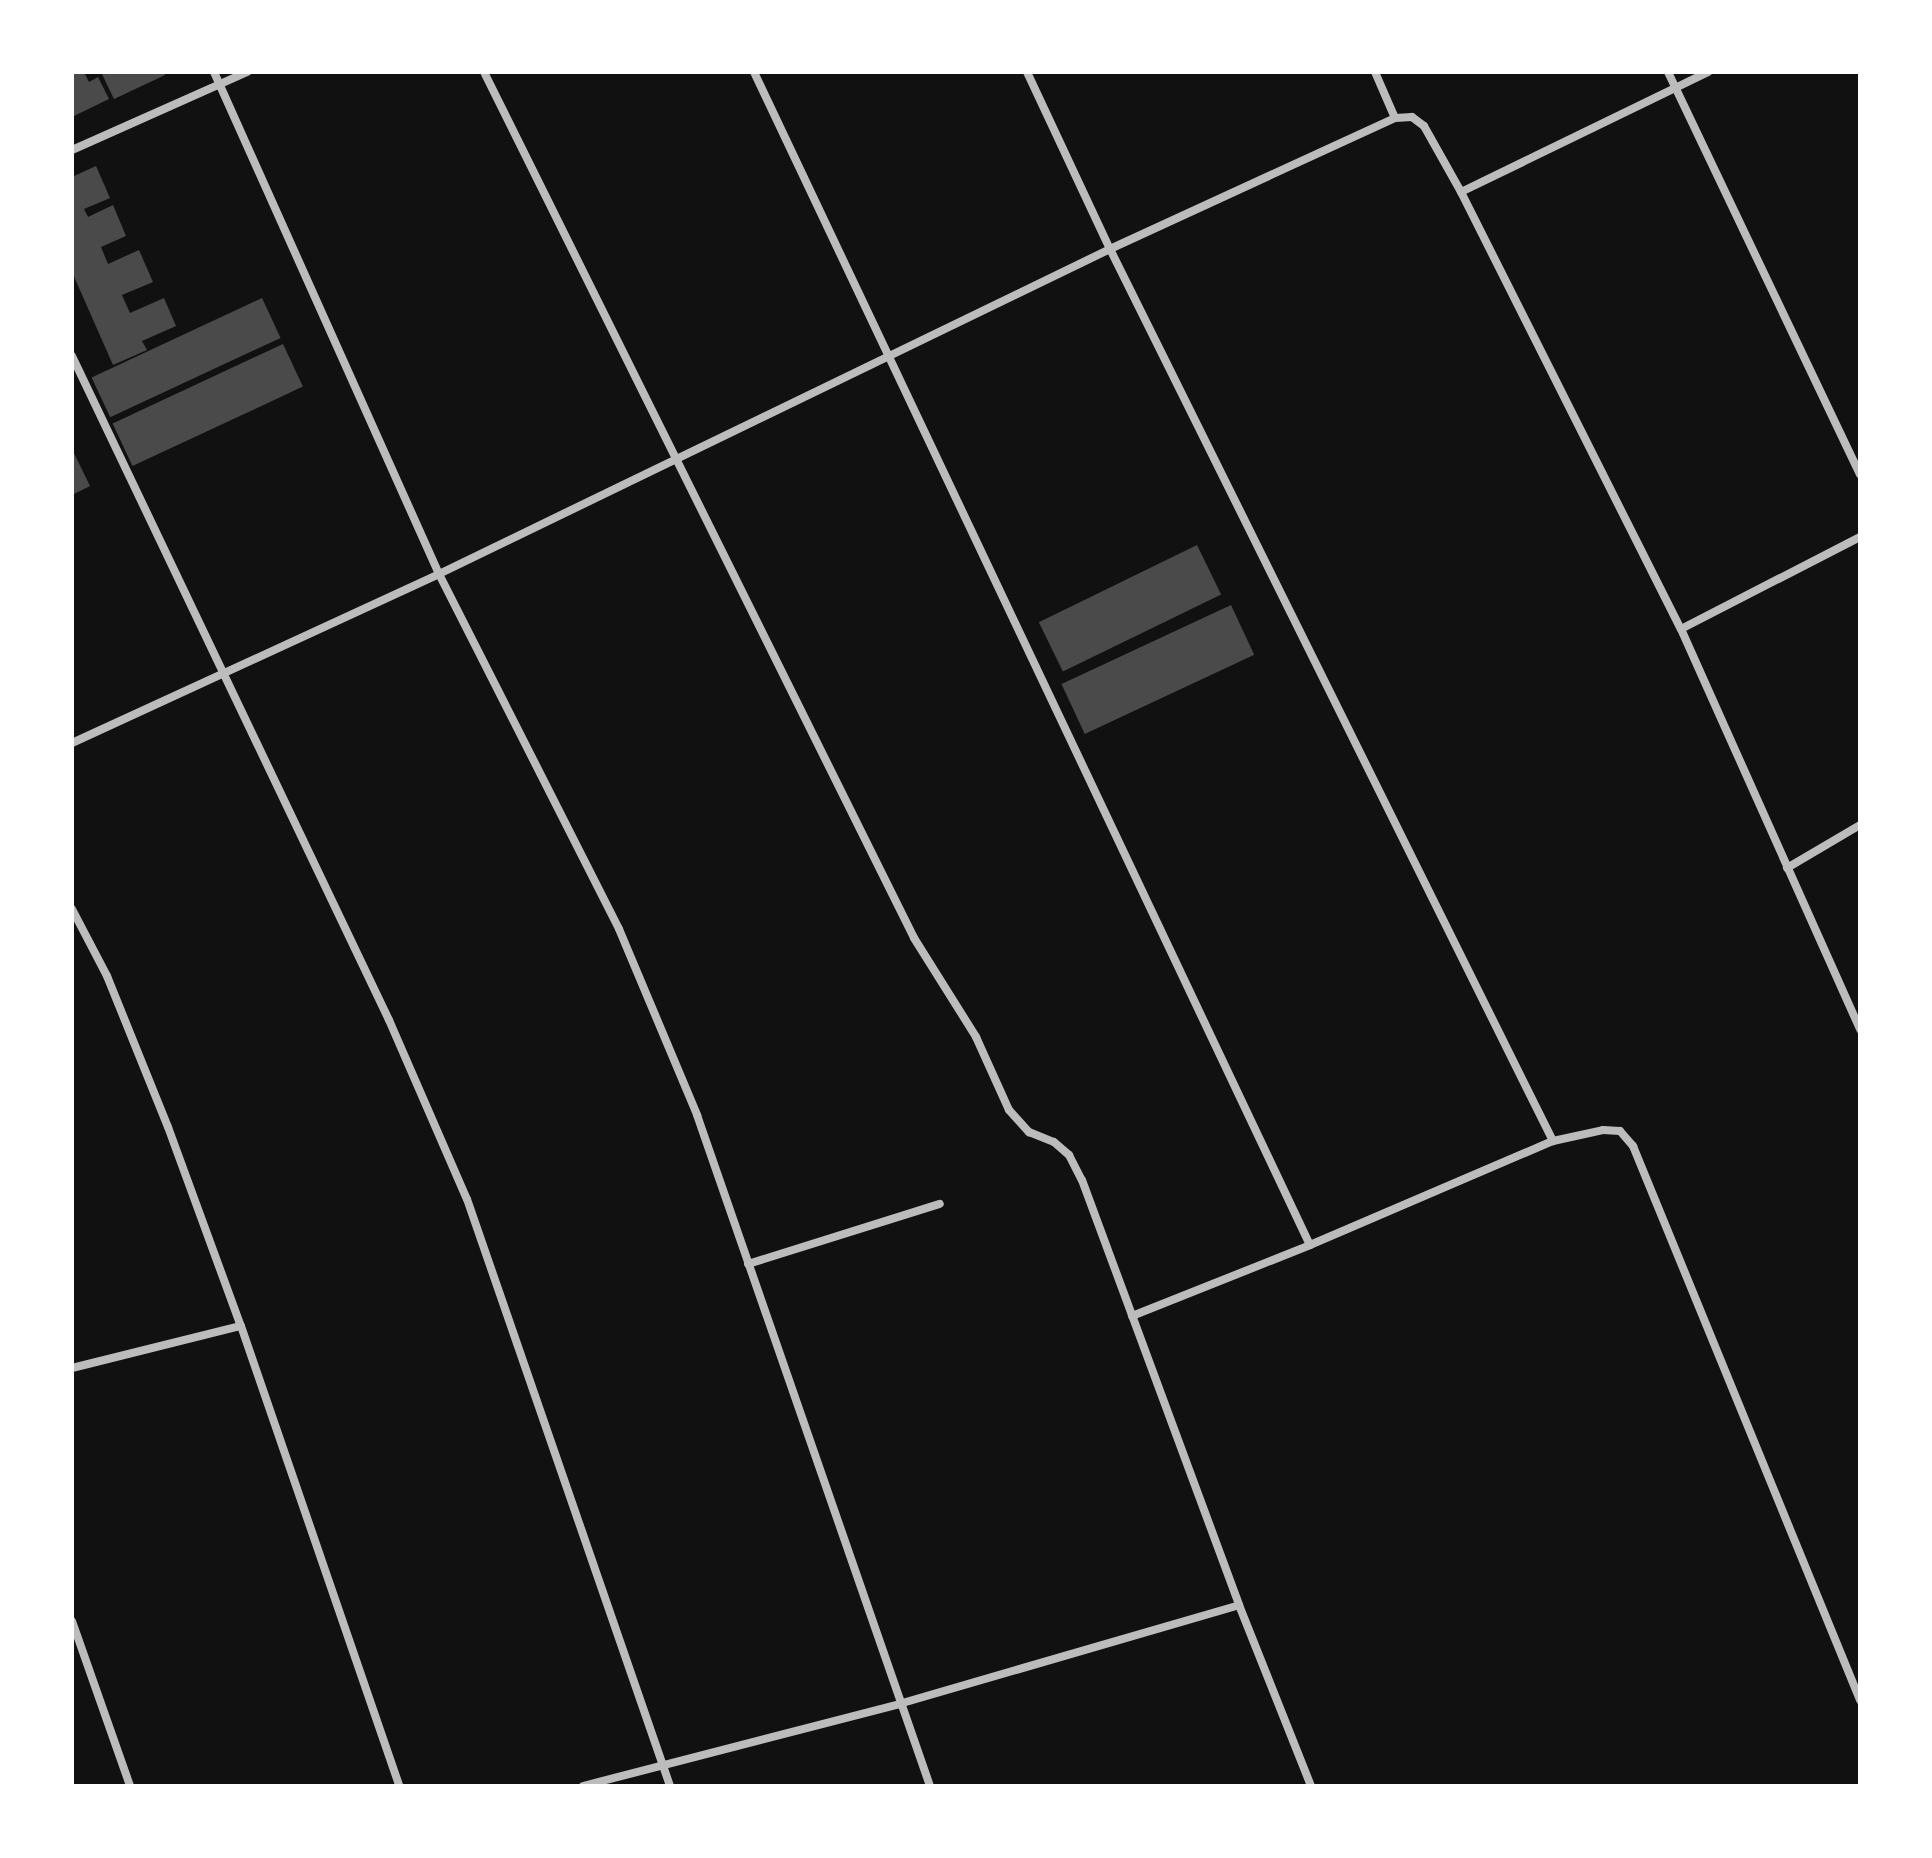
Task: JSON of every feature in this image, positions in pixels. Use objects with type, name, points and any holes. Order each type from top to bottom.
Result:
[{"type":"street","points":[[214,72],[439,574],[619,929],[697,1115],[930,1786]]},
{"type":"street","points":[[72,150],[247,72]]},
{"type":"street","points":[[484,72],[914,938],[976,1037],[1009,1110],[1029,1132],[1054,1142],[1069,1155],[1082,1180],[1239,1605],[1311,1786]]},
{"type":"street","points":[[754,72],[1310,1245]]},
{"type":"street","points":[[1027,72],[1110,249],[1553,1141]]},
{"type":"street","points":[[1375,72],[1395,118]]},
{"type":"street","points":[[1668,72],[1860,475]]},
{"type":"street","points":[[1461,192],[1708,72]]},
{"type":"street","points":[[72,743],[439,574],[1110,249],[1395,118],[1412,117],[1424,126],[1461,192],[1681,629],[1860,1030]]},
{"type":"street","points":[[72,356],[389,1020],[467,1199],[670,1786]]},
{"type":"street","points":[[1681,629],[1860,537]]},
{"type":"street","points":[[1787,868],[1860,825]]},
{"type":"street","points":[[72,909],[107,976],[162,1113],[241,1326],[399,1786]]},
{"type":"street","points":[[1132,1316],[1310,1245],[1553,1141],[1603,1130],[1620,1131],[1633,1146],[1860,1700]]},
{"type":"street","points":[[748,1264],[940,1204]]},
{"type":"street","points":[[72,1368],[241,1326]]},
{"type":"street","points":[[583,1786],[899,1704],[1239,1605]]},
{"type":"street","points":[[72,1621],[130,1786]]},
{"type":"building","points":[[72,72],[84,72],[89,82],[98,77],[109,99],[74,116]]},
{"type":"building","points":[[101,72],[163,72],[165,75],[114,99]]},
{"type":"building","points":[[96,166],[110,198],[84,209],[88,217],[113,205],[126,236],[101,247],[108,264],[139,250],[153,282],[122,295],[130,313],[164,298],[176,326],[142,341],[147,350],[113,365],[72,272],[72,177]]},
{"type":"building","points":[[262,298],[281,338],[110,417],[92,377]]},
{"type":"building","points":[[283,344],[303,387],[132,466],[113,423]]},
{"type":"building","points":[[72,449],[90,486],[72,495]]},
{"type":"building","points":[[1197,545],[1221,594],[1063,672],[1039,622]]},
{"type":"building","points":[[1231,605],[1254,655],[1085,734],[1062,684]]}]
